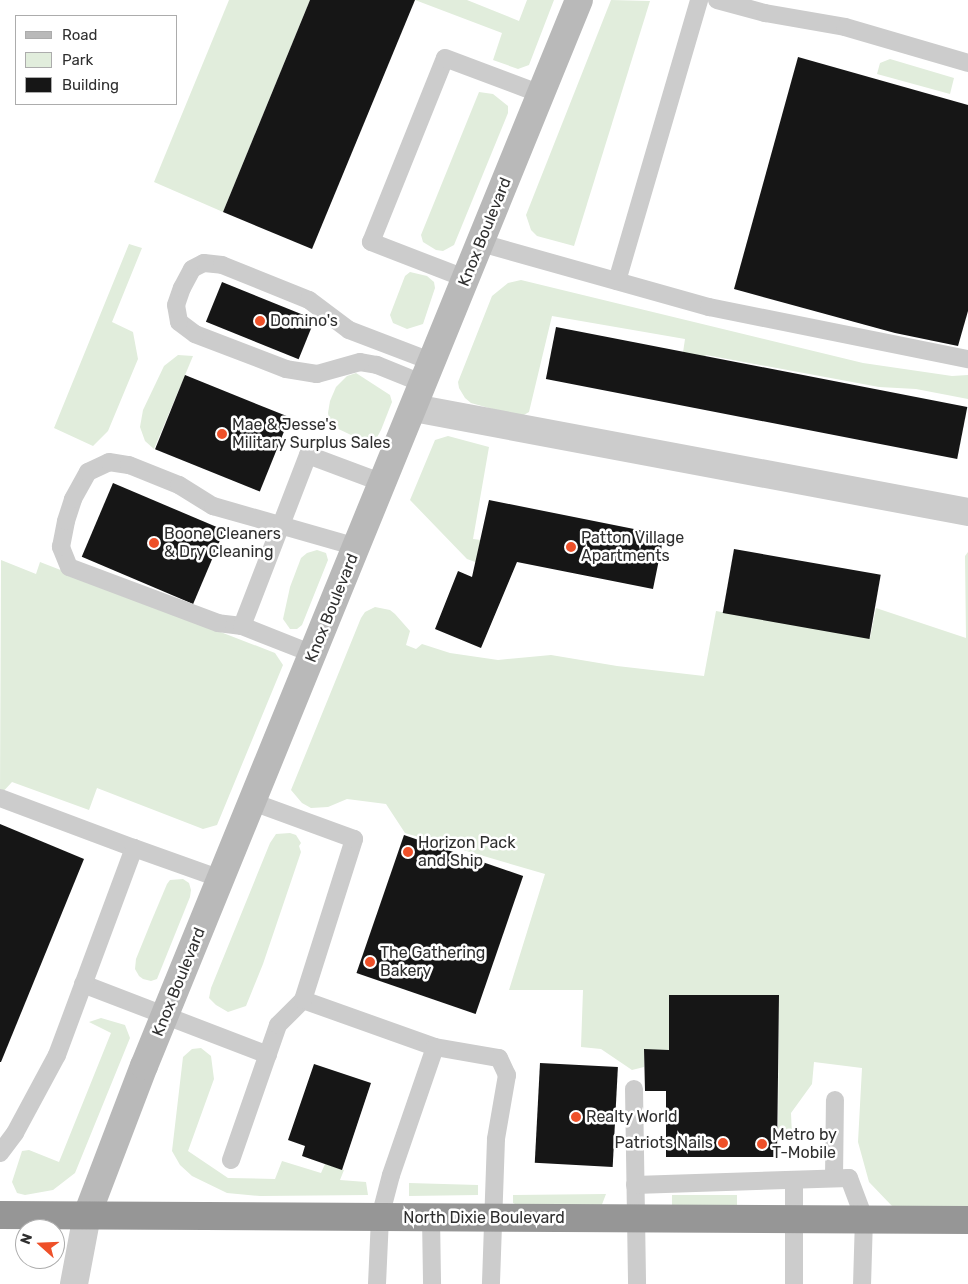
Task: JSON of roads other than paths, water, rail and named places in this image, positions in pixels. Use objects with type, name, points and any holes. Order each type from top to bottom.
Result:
[{"type":"highway","name":"North Dixie Boulevard","points":[[0,1216],[636,1219],[864,1218],[968,1220]]},
{"type":"main road","name":"Knox Boulevard","points":[[87,1216],[164,1016],[424,385],[579,0]]},
{"type":"street","points":[[424,385],[968,512]]},
{"type":"street","points":[[74,1284],[87,1216]]},
{"type":"lane","points":[[617,281],[699,0]]},
{"type":"lane","points":[[719,0],[765,13],[845,27],[968,63]]},
{"type":"lane","points":[[467,279],[371,242],[444,58],[541,94]]},
{"type":"lane","points":[[481,243],[708,307],[968,359]]},
{"type":"lane","points":[[204,263],[222,265],[309,300],[424,385],[377,365],[360,362],[316,374],[286,369],[195,334],[179,322],[176,305],[182,288],[192,269],[204,263]]},
{"type":"lane","points":[[242,626],[308,455],[383,483]]},
{"type":"lane","points":[[313,654],[242,626],[218,623],[69,566],[60,548],[73,499],[88,472],[109,462],[129,465],[179,485],[213,506],[357,547]]},
{"type":"lane","points":[[0,798],[221,880]]},
{"type":"lane","points":[[231,1160],[278,1025],[303,1000],[354,838],[253,802]]},
{"type":"lane","points":[[0,1153],[15,1133],[57,1055],[134,848]]},
{"type":"lane","points":[[83,984],[268,1055]]},
{"type":"lane","points":[[303,1000],[435,1047],[499,1058],[507,1075],[496,1139],[491,1284]]},
{"type":"lane","points":[[377,1284],[380,1217],[391,1175],[435,1047]]},
{"type":"lane","points":[[634,1089],[637,1284]]},
{"type":"lane","points":[[834,1178],[835,1100]]},
{"type":"lane","points":[[635,1185],[849,1178],[864,1218],[862,1284]]},
{"type":"lane","points":[[794,1180],[794,1284]]},
{"type":"lane","points":[[431,1217],[432,1284]]},
{"type":"place","name":"Domino's","points":[[260,321]]},
{"type":"place","name":"Mae & Jesse's Military Surplus Sales","points":[[222,434]]},
{"type":"place","name":"Boone Cleaners & Dry Cleaning","points":[[154,543]]},
{"type":"place","name":"Patton Village Apartments","points":[[571,547]]},
{"type":"place","name":"Horizon Pack and Ship","points":[[408,852]]},
{"type":"place","name":"The Gathering Bakery","points":[[370,962]]},
{"type":"place","name":"Realty World","points":[[576,1117]]},
{"type":"place","name":"Patriots Nails","points":[[723,1143]]},
{"type":"place","name":"Metro by T-Mobile","points":[[762,1144]]}]
